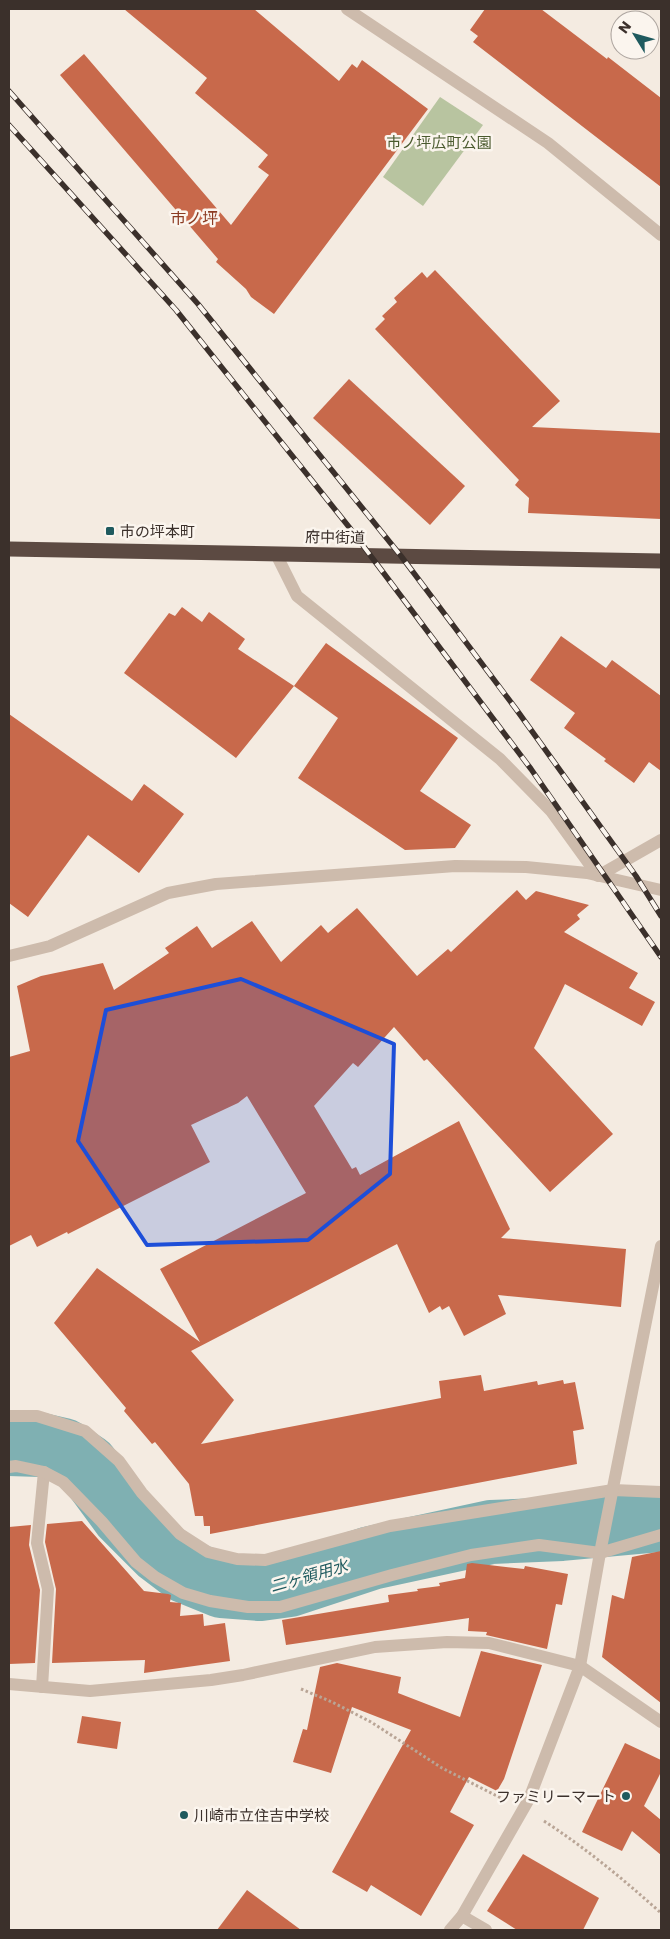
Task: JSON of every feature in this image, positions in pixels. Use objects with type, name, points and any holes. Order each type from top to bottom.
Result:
[{"type":"highway","name":"府中街道","points":[[9,549],[661,561]]},
{"type":"street","points":[[347,9],[548,143],[661,234]]},
{"type":"street","points":[[276,554],[297,596],[500,759],[551,811],[598,876]]},
{"type":"street","points":[[598,876],[661,840]]},
{"type":"street","points":[[9,956],[50,946],[168,892],[216,884],[455,866],[526,867],[598,876],[661,890]]},
{"type":"street","points":[[450,1930],[462,1916],[530,1798],[580,1666],[600,1553],[661,1246]]},
{"type":"street","points":[[9,1416],[37,1416],[85,1431],[120,1461],[142,1493],[180,1534],[208,1552],[237,1559],[265,1560],[390,1526],[613,1490],[661,1492]]},
{"type":"street","points":[[9,1466],[44,1472],[63,1482],[102,1522],[136,1562],[155,1577],[183,1592],[210,1601],[248,1607],[280,1607],[400,1572],[471,1556],[539,1545],[600,1553],[661,1535]]},
{"type":"street","points":[[42,1687],[48,1589],[38,1543],[44,1472]]},
{"type":"street","points":[[9,1684],[90,1691],[211,1680],[375,1647],[447,1642],[489,1643],[580,1666],[661,1722]]},
{"type":"street","points":[[462,1916],[486,1930]]},
{"type":"path","points":[[293,1686],[332,1702],[371,1722],[442,1768],[524,1808],[576,1842],[614,1871],[661,1913]]},
{"type":"highlighted area","points":[[241,979],[394,1044],[390,1174],[308,1240],[147,1245],[78,1141],[106,1010]]},
{"type":"green space","name":"市ノ坪広町公園","points":[[440,97],[483,125],[423,206],[383,177]]},
{"type":"building","points":[[124,9],[254,9],[339,81],[352,64],[357,68],[362,60],[428,109],[274,314],[251,297],[246,289],[216,262],[218,259],[60,75],[84,54],[231,225],[269,175],[258,167],[268,155],[195,93],[207,78]]},
{"type":"building","points":[[485,9],[541,9],[661,98],[661,187],[473,42],[478,36],[470,30]]},
{"type":"building","points":[[435,270],[560,401],[532,427],[661,433],[661,519],[528,513],[529,498],[515,485],[519,480],[375,329],[385,319],[382,316],[397,302],[394,298],[422,272],[427,278]]},
{"type":"building","points":[[349,379],[465,486],[430,525],[313,418]]},
{"type":"building","points":[[182,607],[202,622],[209,612],[245,639],[238,649],[294,686],[236,758],[124,673],[169,613],[175,616]]},
{"type":"building","points":[[561,636],[606,668],[612,660],[661,696],[661,771],[649,762],[634,783],[604,761],[606,759],[564,728],[575,713],[530,680]]},
{"type":"building","points":[[326,643],[458,738],[420,791],[471,825],[455,848],[405,850],[298,778],[338,718],[294,686]]},
{"type":"building","points":[[9,714],[132,801],[144,784],[184,814],[139,873],[88,835],[28,917],[9,903]]},
{"type":"building","points":[[517,890],[526,900],[536,891],[589,905],[577,915],[580,919],[564,932],[638,973],[629,988],[655,1002],[642,1026],[565,984],[534,1048],[613,1134],[550,1192],[427,1059],[424,1061],[394,1027],[358,1067],[353,1063],[314,1106],[352,1169],[356,1167],[360,1175],[459,1121],[510,1229],[501,1238],[626,1249],[621,1307],[498,1295],[506,1314],[464,1336],[449,1306],[442,1310],[440,1306],[429,1313],[397,1244],[191,1351],[234,1400],[201,1444],[441,1398],[439,1381],[481,1375],[484,1391],[537,1381],[538,1385],[563,1380],[564,1384],[575,1382],[584,1429],[573,1431],[577,1464],[210,1534],[210,1526],[204,1526],[203,1516],[195,1516],[189,1484],[155,1442],[152,1444],[124,1411],[126,1408],[54,1323],[97,1268],[200,1342],[160,1269],[306,1193],[247,1096],[238,1103],[191,1125],[210,1162],[68,1234],[67,1232],[37,1247],[31,1235],[9,1246],[9,1057],[30,1051],[17,986],[41,976],[103,963],[114,990],[169,953],[165,948],[197,926],[212,948],[252,921],[281,962],[321,925],[328,933],[357,908],[417,976],[448,949],[451,952]]},
{"type":"building","points":[[82,1521],[144,1591],[171,1595],[170,1602],[181,1603],[180,1616],[203,1614],[204,1626],[225,1623],[230,1661],[144,1673],[145,1660],[52,1663],[56,1589],[45,1542],[47,1524]]},
{"type":"building","points":[[31,1525],[29,1545],[40,1590],[35,1663],[9,1664],[9,1527]]},
{"type":"building","points":[[661,1551],[661,1703],[602,1657],[612,1595],[624,1599],[632,1557]]},
{"type":"building","points":[[467,1564],[524,1569],[525,1566],[568,1574],[562,1605],[556,1604],[547,1649],[486,1635],[487,1632],[468,1631],[469,1618],[286,1645],[282,1620],[389,1602],[388,1595],[418,1591],[417,1589],[440,1586],[439,1583],[465,1578]]},
{"type":"building","points":[[481,1651],[542,1665],[504,1779],[497,1791],[469,1777],[450,1812],[474,1825],[421,1916],[371,1885],[367,1892],[332,1872],[411,1730],[352,1707],[331,1773],[293,1762],[303,1729],[307,1730],[320,1667],[337,1663],[401,1677],[398,1693],[460,1717]]},
{"type":"building","points":[[82,1716],[121,1722],[117,1749],[77,1743]]},
{"type":"building","points":[[625,1743],[661,1760],[661,1772],[644,1806],[661,1820],[661,1855],[632,1831],[622,1851],[582,1832]]},
{"type":"building","points":[[523,1854],[599,1898],[583,1930],[517,1930],[487,1911]]},
{"type":"building","points":[[247,1890],[301,1930],[217,1930]]},
{"type":"waterway","name":"二ヶ領用水","points":[[9,1444],[41,1445],[63,1450],[87,1466],[123,1515],[160,1552],[185,1571],[222,1586],[260,1589],[289,1585],[371,1558],[491,1532],[562,1529],[661,1520]]},
{"type":"railway","points":[[9,91],[198,304],[401,556],[516,709],[636,876],[661,916]]},
{"type":"railway","points":[[9,125],[176,310],[349,527],[531,769],[661,957]]},
{"type":"place","name":"市の坪本町","points":[[110,531]]},
{"type":"place","name":"ファミリーマート","points":[[626,1796]]},
{"type":"place","name":"川崎市立住吉中学校","points":[[184,1815]]},
{"type":"district","name":"市ノ坪","points":[[194,218]]}]
